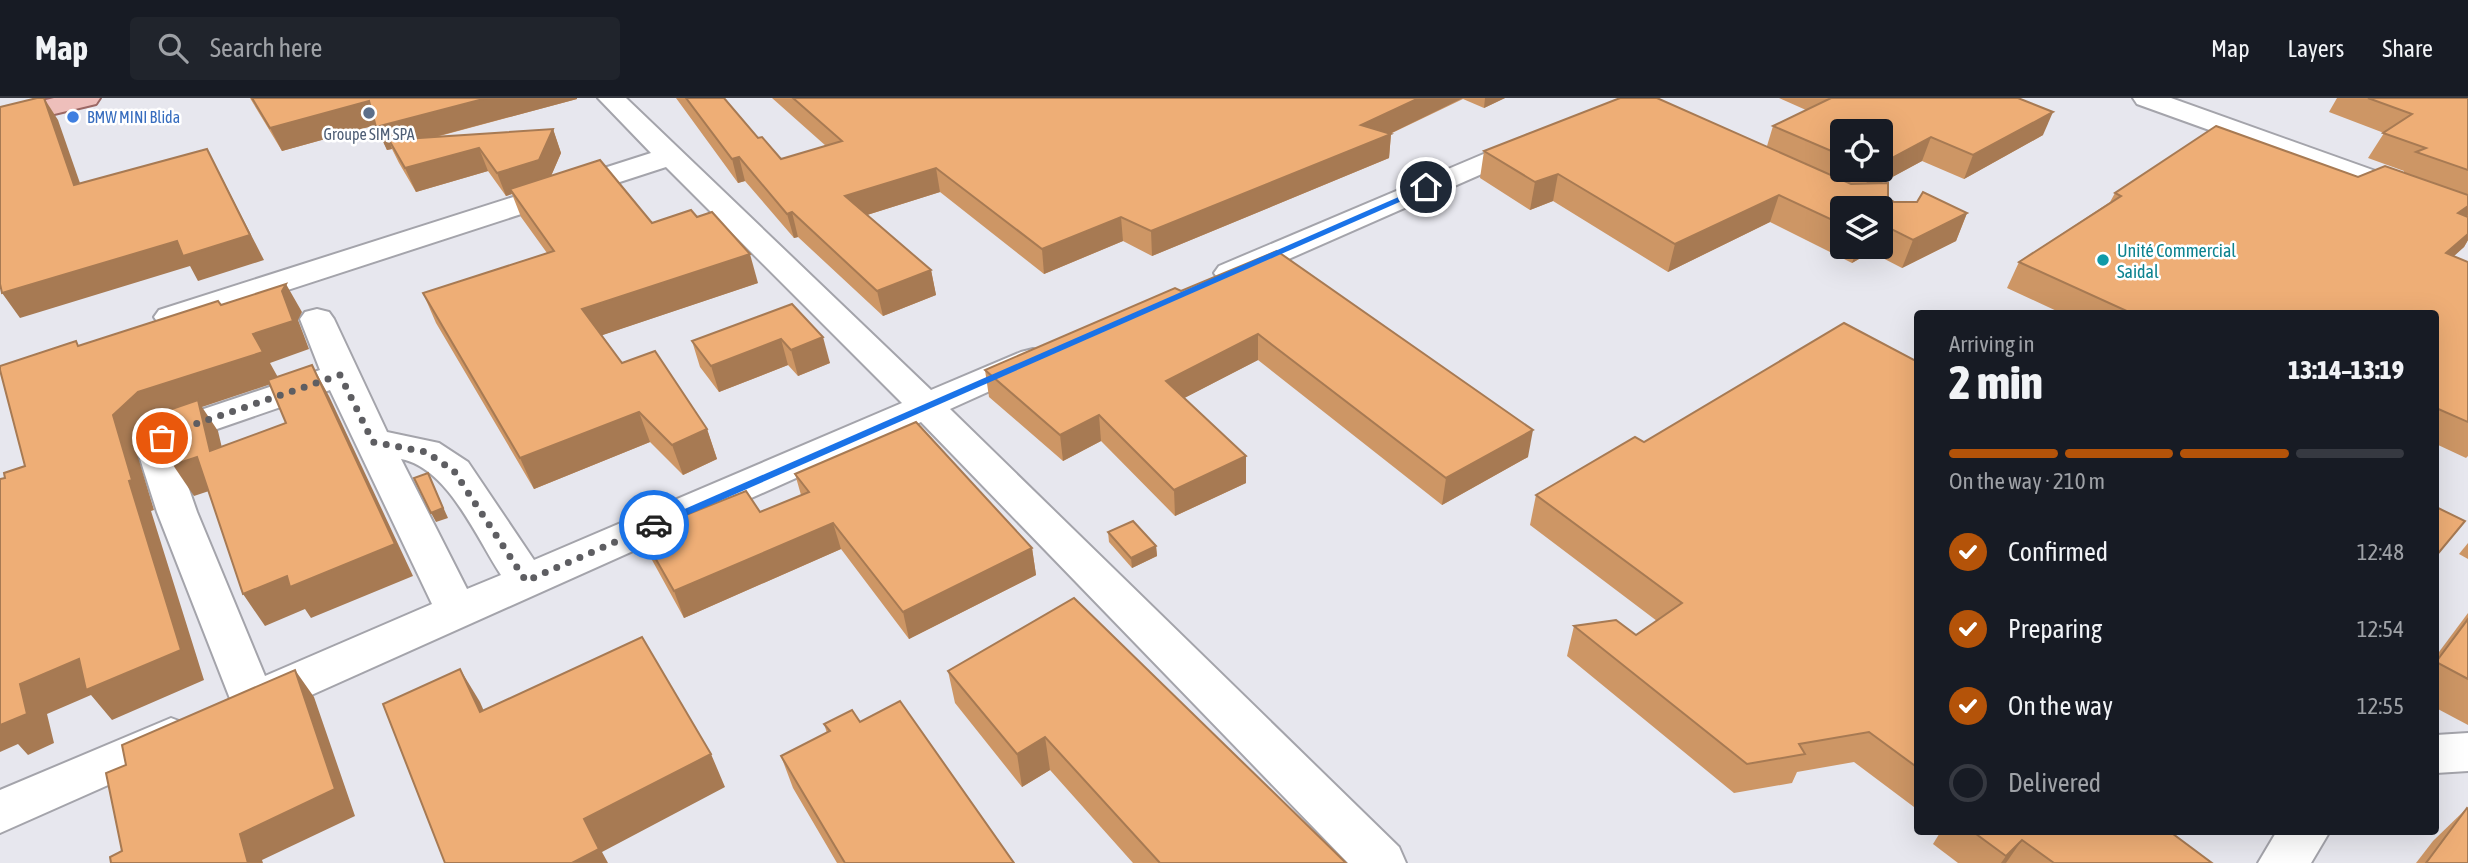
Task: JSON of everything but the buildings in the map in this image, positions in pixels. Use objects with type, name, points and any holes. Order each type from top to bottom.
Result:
[{"type":"main road","points":[[0,120],[88,98]]},
{"type":"street","points":[[611,98],[926,405],[1381,863]]},
{"type":"street","points":[[2146,98],[2468,214]]},
{"type":"street","points":[[1206,283],[1562,128]]},
{"type":"street","points":[[144,325],[669,157]]},
{"type":"street","points":[[317,318],[340,375],[457,611]]},
{"type":"street","points":[[0,812],[1066,344]]},
{"type":"street","points":[[253,701],[177,512],[155,446],[172,432],[340,375]]},
{"type":"street","points":[[373,442],[426,452],[454,471],[526,581]]},
{"type":"street","points":[[2439,754],[2468,752]]},
{"type":"street","points":[[2283,863],[2302,835]]},
{"type":"way so far","points":[[162,438],[172,432],[340,375],[373,442],[426,452],[454,471],[526,581],[654,525]]},
{"type":"place","name":"Groupe SIM SPA","points":[[369,113]]},
{"type":"place","name":"BMW MINI Blida","points":[[73,117]]},
{"type":"place","name":"Unité Commercial Saidal","points":[[2103,260]]},
{"type":"route","points":[[654,525],[1426,187]]}]
